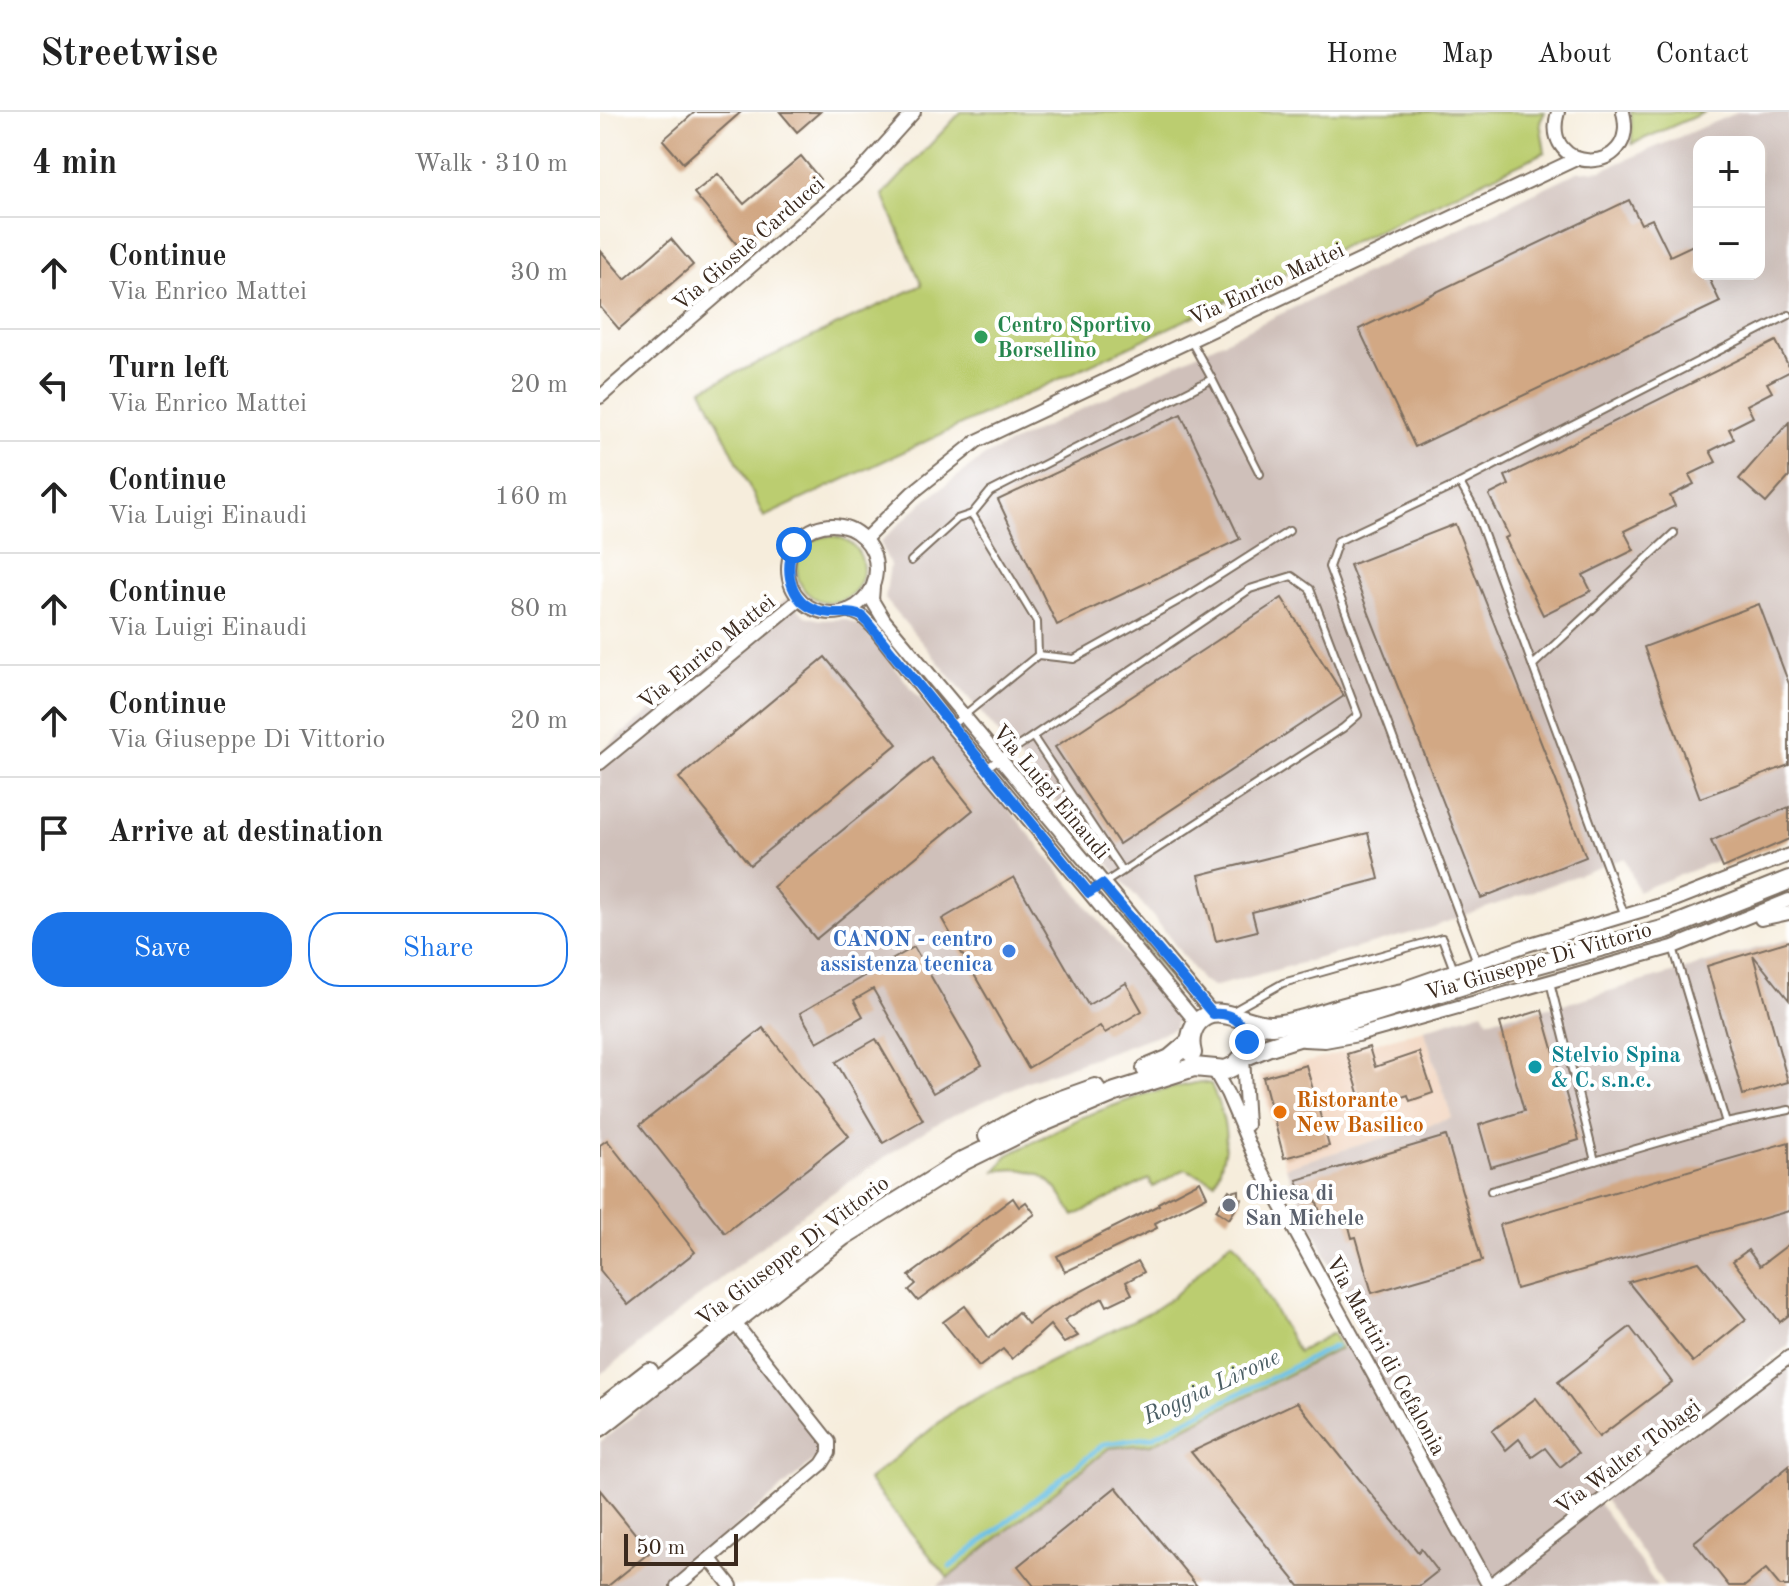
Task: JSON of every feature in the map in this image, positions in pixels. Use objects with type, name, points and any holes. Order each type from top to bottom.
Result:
[{"type":"main road","name":"Via Giuseppe Di Vittorio","points":[[1217,1017],[1278,1025],[1482,970],[1666,929],[1789,880]]},
{"type":"main road","name":"Via Giuseppe Di Vittorio","points":[[600,1427],[843,1236],[963,1161],[1034,1126],[1115,1092],[1170,1073],[1231,1068],[1243,1057],[1482,970]]},
{"type":"main road","points":[[1209,1069],[1194,1057],[1190,1042],[1217,1017],[1242,1026],[1247,1037],[1243,1057]]},
{"type":"main road","name":"Via Giuseppe Di Vittorio","points":[[600,1410],[842,1222],[888,1192],[1039,1108],[1164,1062],[1190,1042]]},
{"type":"street","points":[[1558,112],[1555,133],[1559,144],[1576,159]]},
{"type":"street","name":"Via Enrico Mattei","points":[[848,610],[822,612],[800,599],[792,588],[788,573],[789,559],[794,545],[803,535],[828,524],[842,525],[865,539],[912,493],[977,441],[1576,159],[1588,161],[1611,155],[1624,135],[1623,112]]},
{"type":"street","name":"Via Giosuè Carducci","points":[[600,397],[860,172],[910,114]]},
{"type":"street","points":[[848,610],[866,597],[873,587],[876,562],[865,539]]},
{"type":"street","name":"Via Luigi Einaudi","points":[[873,587],[872,600],[884,620],[1102,884],[1217,1017]]},
{"type":"street","name":"Via Enrico Mattei","points":[[600,763],[800,599]]},
{"type":"street","name":"Via Luigi Einaudi","points":[[848,610],[862,616],[874,628],[1089,893],[1217,1017]]},
{"type":"street","name":"Via Giuseppe Di Vittorio","points":[[1379,997],[1454,970],[1482,970],[1789,855]]},
{"type":"street","name":"Via Giuseppe Di Vittorio","points":[[1293,1040],[1325,1041],[1358,1035],[1550,982],[1673,947],[1789,900]]},
{"type":"street","points":[[1730,925],[1789,913]]},
{"type":"street","name":"Via Martiri di Cefalonia","points":[[1243,1057],[1249,1145]]},
{"type":"street","name":"Via Martiri di Cefalonia","points":[[1209,1069],[1227,1093],[1249,1145],[1489,1586]]},
{"type":"street","points":[[677,1586],[822,1464],[829,1453],[829,1442],[734,1322]]},
{"type":"street","name":"Via Walter Tobagi","points":[[1489,1586],[1789,1357]]},
{"type":"street","points":[[710,1559],[731,1586]]},
{"type":"lane","points":[[1482,970],[1329,567],[1338,541],[1460,483],[1789,315]]},
{"type":"lane","points":[[1191,341],[1260,474]]},
{"type":"lane","points":[[911,561],[957,519],[972,514],[990,492],[1212,379]]},
{"type":"lane","points":[[1460,483],[1475,510],[1625,916]]},
{"type":"lane","points":[[972,514],[1037,622],[1038,655]]},
{"type":"lane","points":[[951,726],[1038,655],[1074,659],[1187,596],[1289,531]]},
{"type":"lane","points":[[1533,665],[1674,533]]},
{"type":"lane","points":[[986,768],[1250,589],[1292,576],[1310,589],[1358,715],[1343,728],[1089,893]]},
{"type":"lane","points":[[1033,737],[1122,871]]},
{"type":"lane","points":[[1217,1017],[1283,983],[1442,938],[1454,970]]},
{"type":"lane","points":[[1673,947],[1726,1123]]},
{"type":"lane","points":[[1550,982],[1595,1161]]},
{"type":"lane","points":[[1491,1191],[1726,1123],[1789,1110]]},
{"type":"shaded area","points":[[1738,112],[1789,112],[1789,833],[1638,891],[1625,858],[1430,928],[1213,987],[1202,981],[1160,925],[885,599],[890,565],[880,542],[924,501],[986,455],[1577,172],[1602,170]]},
{"type":"shaded area","points":[[788,598],[805,616],[821,620],[845,619],[862,627],[1177,1017],[1174,1029],[1028,1081],[947,1118],[913,1138],[809,1209],[600,1375],[600,752]]},
{"type":"shaded area","points":[[1789,939],[1789,1345],[1595,1498],[1657,1586],[937,1586],[1109,1448],[1152,1444],[1363,1337],[1285,1167],[1452,1118],[1424,1029],[1483,1011],[1488,1020],[1568,1003]]},
{"type":"shaded area","points":[[1424,1029],[1452,1118],[1285,1167],[1259,1076]]},
{"type":"shaded area","points":[[736,1334],[823,1444],[823,1453],[667,1586],[600,1586],[600,1442]]},
{"type":"shaded area","points":[[1789,1357],[1789,1586],[1665,1586],[1604,1499]]},
{"type":"green space","name":"Centro Sportivo Borsellino","points":[[961,112],[1545,112],[1540,122],[1545,152],[764,517],[702,389],[922,285],[883,195]]},
{"type":"green space","points":[[1631,112],[1705,112],[1632,144]]},
{"type":"green space","points":[[823,536],[837,536],[849,541],[858,550],[863,569],[861,582],[854,593],[837,602],[823,602],[811,597],[802,588],[797,576],[797,562],[802,550],[811,541]]},
{"type":"green space","points":[[1104,898],[1107,898],[1187,996],[1184,997]]},
{"type":"green space","points":[[1200,1082],[1211,1084],[1224,1122],[1224,1155],[1215,1182],[1185,1169],[1153,1187],[1149,1179],[1074,1216],[1060,1193],[1044,1177],[1024,1170],[996,1171],[1008,1155],[1080,1118],[1145,1094]]},
{"type":"green space","points":[[1232,1241],[1240,1249],[1298,1352],[1333,1333],[1341,1348],[1152,1444],[1109,1448],[948,1578],[868,1480],[957,1408],[1152,1311],[1173,1297]]},
{"type":"building","points":[[695,112],[741,112],[683,163],[663,140]]},
{"type":"building","points":[[780,112],[820,112],[797,132]]},
{"type":"building","points":[[801,156],[820,179],[739,247],[694,193],[718,174],[744,204]]},
{"type":"building","points":[[1629,200],[1641,224],[1652,219],[1670,256],[1693,245],[1693,280],[1710,280],[1720,302],[1415,447],[1359,329]]},
{"type":"building","points":[[671,239],[693,265],[619,329],[600,307],[600,250],[625,279]]},
{"type":"building","points":[[1776,341],[1789,372],[1767,383],[1772,392],[1747,405],[1753,417],[1729,429],[1734,439],[1710,451],[1716,462],[1689,475],[1694,484],[1670,496],[1675,506],[1624,531],[1634,550],[1583,575],[1591,591],[1543,615],[1505,538],[1509,536],[1489,495],[1509,485],[1505,476]]},
{"type":"building","points":[[1181,414],[1240,539],[1057,625],[998,500]]},
{"type":"building","points":[[1789,422],[1789,477],[1766,503],[1739,479]]},
{"type":"building","points":[[1455,524],[1586,857],[1481,898],[1350,565]]},
{"type":"building","points":[[1282,598],[1344,696],[1119,844],[1055,747]]},
{"type":"building","points":[[1759,604],[1789,684],[1789,765],[1700,798],[1644,647]]},
{"type":"building","points":[[825,657],[897,744],[750,865],[679,778]]},
{"type":"building","points":[[931,758],[973,810],[816,939],[773,887]]},
{"type":"building","points":[[1789,807],[1789,839],[1723,868],[1711,841]]},
{"type":"building","points":[[1368,833],[1379,879],[1252,912],[1257,931],[1216,941],[1199,875]]},
{"type":"building","name":"CANON - centro assistenza tecnica","points":[[1014,877],[1088,1005],[1126,983],[1142,1011],[1105,1033],[1100,1026],[1028,1068],[942,919]]},
{"type":"building","points":[[1789,941],[1789,1000],[1753,955],[1788,1082],[1743,1095],[1707,966]]},
{"type":"building","points":[[914,947],[982,1065],[933,1093],[873,989],[854,1000],[863,1016],[817,1042],[800,1013]]},
{"type":"building","name":"Stelvio Spina & C. s.n.c.","points":[[1542,1010],[1579,1140],[1491,1167],[1479,1125],[1524,1111],[1500,1023]]},
{"type":"building","points":[[763,1028],[849,1136],[725,1233],[640,1125]]},
{"type":"building","points":[[876,1039],[923,1120],[883,1143],[836,1062]]},
{"type":"building","points":[[1369,1047],[1375,1067],[1419,1052],[1433,1093],[1410,1101],[1408,1095],[1364,1109],[1347,1054]]},
{"type":"building","points":[[1306,1065],[1329,1146],[1284,1158],[1263,1077]]},
{"type":"building","points":[[1446,1136],[1482,1261],[1372,1293],[1356,1237],[1352,1238],[1346,1215],[1323,1222],[1315,1196],[1304,1199],[1297,1180]]},
{"type":"building","points":[[607,1140],[695,1252],[628,1305],[600,1270],[600,1145]]},
{"type":"building","points":[[1789,1142],[1789,1211],[1516,1289],[1499,1225]]},
{"type":"building","points":[[1200,1181],[1207,1196],[1155,1223],[1157,1228],[1065,1272],[1057,1256]]},
{"type":"building","name":"Chiesa di San Michele","points":[[1229,1190],[1239,1190],[1242,1199],[1229,1219],[1216,1210]]},
{"type":"building","points":[[1013,1198],[1019,1207],[1026,1202],[1035,1214],[918,1301],[909,1290],[916,1284],[909,1276]]},
{"type":"building","points":[[1789,1244],[1789,1315],[1780,1322],[1733,1261],[1748,1250],[1760,1266]]},
{"type":"building","points":[[1138,1261],[1144,1272],[1126,1282],[1132,1294],[1107,1306],[1103,1298],[1064,1320],[1078,1336],[1064,1343],[1050,1325],[1012,1359],[1003,1349],[979,1367],[943,1322],[965,1306],[989,1338],[1018,1312],[1028,1324],[1050,1308]]},
{"type":"building","points":[[1699,1262],[1746,1319],[1693,1362],[1628,1282]]},
{"type":"building","points":[[1630,1327],[1672,1382],[1599,1437],[1558,1382]]},
{"type":"building","points":[[1536,1398],[1578,1453],[1560,1467],[1545,1448],[1532,1457],[1519,1439],[1506,1450],[1492,1431]]},
{"type":"building","points":[[1297,1402],[1418,1552],[1421,1549],[1438,1571],[1419,1586],[1299,1586],[1191,1452]]},
{"type":"building","points":[[1789,1466],[1789,1586],[1780,1586],[1766,1569],[1745,1586],[1729,1586],[1694,1542]]},
{"type":"building","points":[[1116,1487],[1197,1586],[1034,1586],[1018,1566]]},
{"type":"building","points":[[600,1490],[650,1552],[608,1586],[600,1586]]},
{"type":"waterway","name":"Roggia Lirone","points":[[950,1567],[1104,1444],[1152,1437],[1335,1346]]},
{"type":"place","name":"Centro Sportivo Borsellino","points":[[981,337]]},
{"type":"place","name":"CANON - centro assistenza tecnica","points":[[1009,951]]},
{"type":"place","name":"Stelvio Spina & C. s.n.c.","points":[[1535,1067]]},
{"type":"place","name":"Ristorante New Basilico","points":[[1280,1112]]},
{"type":"place","name":"Chiesa di San Michele","points":[[1229,1205]]},
{"type":"route","points":[[794,545],[788,573],[792,588],[800,599],[822,612],[848,610],[862,616],[1089,893],[1102,884],[1213,1014],[1221,1013],[1239,1021],[1245,1030],[1247,1042]]}]
